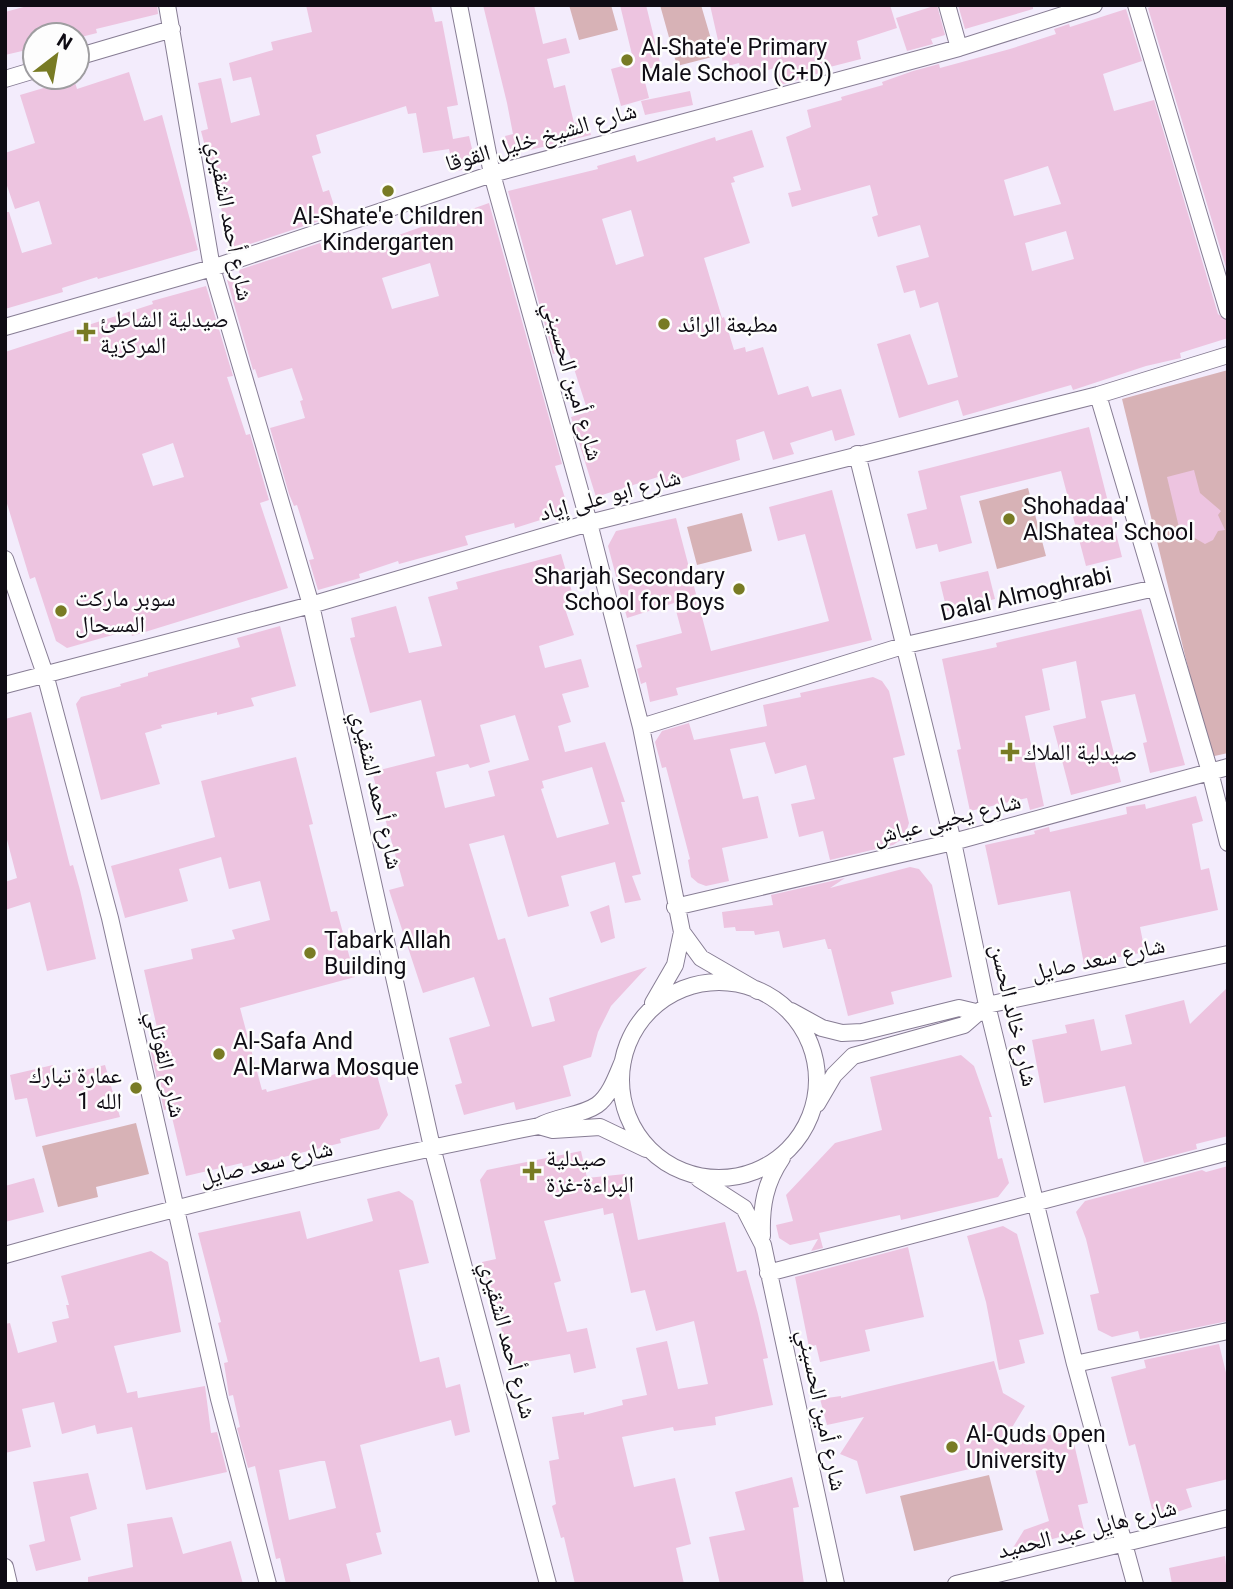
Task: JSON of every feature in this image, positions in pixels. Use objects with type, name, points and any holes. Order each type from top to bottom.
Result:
[{"type":"street","name":"شارع أحمد الشقيري","points":[[167,5],[212,268],[311,605],[432,1147],[548,1584]]},
{"type":"street","name":"شارع أمين الحسيني","points":[[459,5],[492,174],[589,523],[641,727],[682,932],[701,958],[758,991]]},
{"type":"street","points":[[947,5],[959,48]]},
{"type":"street","name":"شارع الشيخ خليل القوقا","points":[[5,327],[212,268],[492,174],[959,48],[1094,5]]},
{"type":"street","points":[[1136,5],[1228,311]]},
{"type":"street","points":[[91,53],[172,29]]},
{"type":"street","name":"شارع ابو على إياد","points":[[5,685],[311,605],[589,523],[1098,395],[1228,355]]},
{"type":"street","points":[[1098,395],[1210,772],[1228,844]]},
{"type":"street","name":"شارع خالد الحسن","points":[[857,454],[953,842],[983,1009],[1036,1201],[1075,1364],[1135,1584]]},
{"type":"street","name":"شارع القوتلي","points":[[5,559],[45,674],[110,918],[219,1399],[268,1584]]},
{"type":"street","name":"Dalal Almoghrabi","points":[[641,727],[906,645],[1155,588]]},
{"type":"street","name":"شارع يحيى عياش","points":[[675,907],[953,842],[1228,767]]},
{"type":"street","points":[[642,1019],[666,998],[691,985],[721,982],[758,991],[779,1003],[797,1021],[814,1056],[816,1088],[808,1119],[786,1151],[765,1166],[737,1176],[709,1177],[685,1171],[653,1153],[637,1134],[625,1109],[621,1080],[623,1061],[632,1033],[670,976],[682,932]]},
{"type":"street","name":"شارع سعد صايل","points":[[779,1003],[822,1028],[842,1033],[862,1032],[959,1008],[983,1009],[1228,954]]},
{"type":"street","name":"شارع سعد صايل","points":[[808,1119],[834,1075],[853,1056],[964,1025],[983,1009]]},
{"type":"street","name":"شارع سعد صايل","points":[[5,1255],[174,1207],[432,1147],[539,1126],[553,1118],[596,1106],[613,1083],[623,1061]]},
{"type":"street","name":"شارع سعد صايل","points":[[539,1126],[552,1130],[600,1127],[653,1153]]},
{"type":"street","name":"شارع أمين الحسيني","points":[[786,1151],[768,1180],[762,1200],[763,1245],[836,1584]]},
{"type":"street","points":[[768,1273],[1228,1152]]},
{"type":"street","name":"شارع أمين الحسيني","points":[[685,1171],[744,1208],[763,1245]]},
{"type":"street","points":[[1075,1364],[1228,1331]]},
{"type":"street","name":"شارع هايل عبد الحميد","points":[[956,1584],[1228,1518]]},
{"type":"street","points":[[5,1567],[9,1584]]},
{"type":"shaded area","points":[[569,5],[611,5],[618,30],[579,40]]},
{"type":"shaded area","points":[[660,5],[701,5],[716,56],[677,66]]},
{"type":"shaded area","points":[[1228,370],[1228,753],[1210,757],[1122,399]]},
{"type":"shaded area","points":[[1028,488],[1046,556],[997,569],[979,501]]},
{"type":"shaded area","points":[[742,513],[752,551],[697,565],[687,527]]},
{"type":"shaded area","points":[[136,1123],[149,1174],[96,1187],[98,1197],[58,1207],[42,1146]]},
{"type":"shaded area","points":[[989,1475],[1003,1530],[914,1551],[900,1496]]},
{"type":"building","points":[[31,5],[157,5],[158,14],[96,29],[97,33],[91,34],[91,21],[21,21],[21,51],[5,55],[5,12]]},
{"type":"building","points":[[306,5],[431,5],[435,22],[442,21],[458,105],[447,107],[453,139],[469,136],[476,166],[454,172],[449,149],[423,153],[416,113],[408,114],[406,106],[316,135],[321,153],[312,156],[323,192],[329,190],[337,215],[232,250],[201,131],[208,129],[198,83],[221,78],[231,123],[260,115],[251,77],[233,81],[229,63],[273,50],[271,42],[312,32]]},
{"type":"building","points":[[483,5],[534,5],[543,44],[566,38],[570,53],[547,59],[554,88],[565,85],[574,123],[586,119],[591,135],[510,155],[505,136],[513,134]]},
{"type":"building","points":[[620,5],[646,5],[661,66],[642,70],[649,98],[621,106],[611,69],[634,63]]},
{"type":"building","points":[[710,5],[890,5],[897,28],[857,41],[861,59],[822,69],[823,72],[781,85],[775,68],[743,77],[739,63],[724,67]]},
{"type":"building","points":[[937,5],[945,35],[931,39],[933,44],[907,51],[896,18]]},
{"type":"building","points":[[958,5],[1033,5],[1033,9],[965,29]]},
{"type":"building","points":[[1155,5],[1228,5],[1228,274],[1148,8]]},
{"type":"building","points":[[1126,9],[1142,61],[1103,74],[1114,111],[1154,100],[1218,314],[1228,321],[1228,338],[1180,353],[1181,358],[1146,366],[1073,390],[1071,385],[963,416],[958,400],[899,418],[877,344],[910,334],[928,385],[958,377],[938,302],[920,308],[915,290],[904,293],[896,266],[929,257],[920,225],[878,237],[872,217],[878,215],[870,185],[792,207],[788,193],[801,190],[786,137],[811,127],[807,110],[883,85],[882,82],[913,71],[939,64],[940,68],[1010,49],[1056,34],[1054,29],[1069,24],[1070,27]],"holes":[[[1048,166],[1061,204],[1014,216],[1004,180]],[[1066,231],[1074,259],[1032,271],[1025,243]]]},
{"type":"building","points":[[129,72],[144,121],[162,115],[198,250],[98,279],[97,277],[62,288],[63,292],[5,309],[5,212],[9,212],[22,253],[52,244],[39,201],[15,209],[5,180],[5,153],[35,143],[20,95],[34,91],[91,91],[91,84]]},
{"type":"building","points":[[690,91],[693,105],[645,115],[641,101]]},
{"type":"building","points":[[752,130],[764,167],[733,177],[735,182],[731,183],[750,243],[704,258],[734,350],[745,347],[746,352],[763,347],[778,395],[808,386],[812,397],[841,389],[855,435],[835,441],[832,430],[790,443],[794,454],[773,460],[764,431],[736,440],[740,460],[664,484],[661,476],[596,497],[571,417],[588,412],[568,350],[553,354],[508,191],[598,169],[597,166],[635,155],[637,162],[715,137],[716,141]],"holes":[[[631,210],[644,256],[616,265],[602,219]]]},
{"type":"building","points":[[489,203],[562,464],[555,466],[569,511],[515,528],[514,523],[465,536],[468,545],[399,564],[398,561],[359,574],[360,578],[318,590],[309,560],[314,559],[297,505],[294,506],[289,494],[270,428],[305,418],[300,401],[303,400],[292,368],[258,378],[255,369],[253,370],[227,280],[240,276],[239,270],[320,243],[324,253],[374,238],[376,243]],"holes":[[[430,263],[439,296],[392,309],[382,278]]]},
{"type":"building","points":[[206,286],[233,376],[227,377],[246,435],[250,434],[269,500],[260,503],[288,588],[132,636],[130,630],[67,648],[56,641],[35,577],[30,579],[5,497],[5,352],[153,304],[152,301]],"holes":[[[173,443],[184,477],[153,486],[142,454]]]},
{"type":"building","points":[[1089,427],[1122,557],[1086,566],[1061,471],[960,496],[972,543],[939,552],[937,544],[916,549],[907,514],[927,509],[918,471]]},
{"type":"building","points":[[1194,470],[1200,493],[1221,511],[1218,515],[1225,530],[1218,531],[1213,540],[1205,544],[1193,537],[1182,540],[1167,477]]},
{"type":"building","points":[[832,490],[872,640],[676,688],[678,695],[650,702],[646,682],[641,684],[637,669],[642,667],[636,645],[682,633],[674,603],[627,618],[608,546],[616,531],[676,518],[711,651],[829,621],[805,534],[778,541],[769,507]]},
{"type":"building","points":[[561,554],[575,602],[564,606],[574,635],[539,646],[545,668],[581,659],[589,687],[562,694],[571,722],[558,726],[565,752],[605,742],[625,802],[621,802],[641,874],[632,876],[641,900],[625,903],[615,862],[561,876],[569,906],[528,917],[504,835],[469,844],[498,940],[505,938],[532,1027],[555,1021],[549,998],[647,967],[611,1006],[598,1032],[591,1057],[563,1066],[571,1096],[516,1110],[514,1102],[464,1115],[455,1085],[462,1083],[449,1038],[490,1026],[474,977],[423,993],[389,890],[404,886],[372,772],[435,756],[421,700],[370,713],[350,638],[355,637],[351,618],[396,606],[409,653],[442,646],[428,597],[458,589],[456,582]],"holes":[[[515,715],[529,760],[488,771],[495,796],[445,808],[436,772],[468,764],[470,768],[490,762],[480,725]],[[592,767],[609,824],[557,838],[541,789],[544,788],[542,781]]]},
{"type":"building","points":[[988,571],[995,599],[947,611],[940,582]]},
{"type":"building","points":[[1141,609],[1185,765],[1150,773],[1143,743],[1147,742],[1135,694],[1101,701],[1121,782],[1071,795],[1053,726],[1086,718],[1076,661],[1042,669],[1050,710],[1025,716],[1044,806],[1030,810],[1027,798],[970,811],[957,750],[961,749],[942,659],[997,647],[996,643]]},
{"type":"building","points":[[280,626],[296,686],[251,698],[254,706],[161,725],[162,728],[145,733],[160,784],[101,800],[76,704],[81,697],[121,686],[120,684],[148,676],[148,673],[240,647],[237,638]]},
{"type":"building","points":[[873,677],[882,681],[889,691],[905,755],[893,758],[909,823],[904,838],[893,845],[830,860],[823,831],[799,837],[791,804],[815,799],[806,765],[775,774],[765,742],[730,749],[743,799],[758,796],[768,838],[722,848],[729,881],[706,886],[691,877],[690,859],[666,767],[662,768],[655,742],[662,731],[689,723],[694,740],[767,726],[763,705],[801,697],[800,693]]},
{"type":"building","points":[[31,712],[96,959],[47,971],[30,902],[5,910],[5,882],[17,878],[5,832],[5,719]]},
{"type":"building","points":[[296,757],[313,824],[309,825],[331,912],[337,911],[355,977],[240,1008],[262,1090],[266,1089],[267,1092],[374,1064],[388,1115],[379,1129],[340,1139],[341,1143],[243,1167],[242,1163],[186,1176],[170,1109],[164,1110],[149,1044],[160,1041],[144,970],[193,959],[191,949],[235,939],[232,930],[270,920],[260,881],[229,889],[221,857],[179,869],[188,901],[125,918],[111,866],[215,837],[201,781]]},
{"type":"building","points":[[1196,796],[1203,821],[1192,824],[1201,870],[1209,868],[1218,910],[1140,927],[1145,952],[1084,964],[1070,891],[998,905],[985,845],[1035,834],[1034,831],[1049,827],[1050,832],[1127,814],[1126,807],[1145,804],[1146,809]]},
{"type":"building","points":[[910,867],[919,869],[932,885],[952,977],[891,992],[894,1004],[848,1016],[831,949],[828,949],[825,939],[783,948],[779,931],[755,935],[754,931],[724,928],[722,912],[773,905],[771,895],[845,878],[830,888]]},
{"type":"building","points":[[609,905],[615,938],[601,943],[590,912]]},
{"type":"building","points":[[1228,987],[1228,1136],[1196,1144],[1197,1149],[1144,1163],[1125,1086],[1044,1103],[1032,1040],[1067,1033],[1065,1025],[1094,1019],[1101,1051],[1132,1044],[1125,1015],[1184,1000],[1190,1024]]},
{"type":"building","points":[[961,1055],[974,1066],[992,1117],[989,1117],[998,1159],[1002,1158],[1009,1183],[998,1197],[901,1220],[900,1215],[819,1233],[823,1248],[811,1251],[818,1239],[790,1245],[779,1238],[776,1225],[793,1221],[786,1195],[835,1143],[882,1130],[870,1077]]},
{"type":"building","points":[[53,1065],[56,1077],[105,1065],[120,1117],[36,1137],[27,1098],[15,1100],[10,1075]]},
{"type":"building","points":[[581,1151],[587,1178],[625,1174],[638,1240],[725,1222],[737,1272],[746,1270],[758,1314],[768,1358],[763,1359],[773,1405],[715,1417],[716,1425],[674,1431],[673,1427],[622,1437],[634,1487],[675,1478],[691,1544],[676,1548],[684,1584],[575,1584],[564,1537],[561,1538],[552,1506],[556,1504],[549,1461],[559,1459],[552,1417],[584,1412],[584,1415],[623,1405],[622,1400],[647,1395],[636,1348],[667,1341],[678,1389],[708,1384],[694,1321],[656,1331],[645,1290],[631,1293],[613,1213],[604,1215],[603,1208],[544,1221],[561,1281],[554,1283],[567,1332],[587,1328],[596,1368],[574,1373],[570,1354],[509,1365],[495,1298],[492,1299],[482,1262],[496,1259],[480,1180],[487,1170]]},
{"type":"building","points":[[1228,1166],[1228,1321],[1140,1339],[1138,1331],[1112,1337],[1098,1330],[1090,1295],[1099,1293],[1086,1239],[1076,1212],[1085,1201],[1202,1170],[1206,1172]]},
{"type":"building","points":[[34,1178],[44,1212],[5,1222],[5,1186]]},
{"type":"building","points":[[399,1191],[413,1201],[429,1263],[399,1270],[420,1362],[439,1357],[446,1388],[460,1384],[470,1432],[455,1436],[451,1420],[360,1445],[381,1532],[376,1533],[382,1554],[346,1564],[351,1584],[286,1584],[280,1558],[276,1559],[255,1466],[248,1468],[237,1428],[240,1427],[233,1395],[229,1396],[224,1363],[228,1362],[218,1323],[221,1322],[198,1233],[300,1211],[307,1239],[373,1221],[367,1199]],"holes":[[[325,1461],[336,1508],[289,1520],[279,1470]]]},
{"type":"building","points":[[1003,1226],[1017,1234],[1044,1334],[1019,1340],[1025,1363],[999,1370],[986,1302],[967,1236]]},
{"type":"building","points":[[908,1247],[924,1317],[865,1330],[870,1351],[820,1362],[816,1345],[809,1347],[795,1277]]},
{"type":"building","points":[[151,1251],[168,1262],[181,1332],[114,1346],[127,1393],[137,1391],[138,1398],[205,1386],[211,1433],[217,1432],[227,1472],[146,1490],[132,1427],[97,1434],[95,1425],[62,1434],[54,1402],[22,1409],[31,1447],[5,1453],[5,1324],[10,1323],[18,1353],[57,1342],[52,1322],[69,1318],[66,1305],[69,1305],[61,1276]]},
{"type":"building","points":[[1219,1344],[1228,1381],[1228,1479],[1186,1489],[1192,1507],[1168,1515],[1152,1509],[1135,1444],[1129,1446],[1111,1377],[1146,1368],[1144,1360]]},
{"type":"building","points":[[994,1361],[1003,1393],[1025,1406],[1002,1444],[1071,1431],[1088,1503],[1078,1505],[1084,1530],[1011,1551],[1024,1530],[1049,1521],[1031,1454],[866,1494],[857,1461],[840,1454],[864,1417],[827,1425],[820,1399],[841,1398]]},
{"type":"building","points":[[88,1473],[97,1509],[70,1517],[81,1560],[36,1571],[29,1545],[45,1541],[33,1482]]},
{"type":"building","points":[[792,1477],[799,1507],[793,1508],[804,1584],[720,1584],[709,1537],[745,1530],[735,1492]]},
{"type":"building","points":[[172,1517],[183,1554],[231,1541],[243,1584],[88,1584],[88,1577],[133,1567],[127,1524]]},
{"type":"building","points":[[1225,1556],[1228,1584],[1172,1584],[1169,1568]]},
{"type":"place","name":"Al-Shate'e Primary Male School (C+D)","points":[[627,60]]},
{"type":"place","name":"Al-Shate'e Children Kindergarten","points":[[388,191]]},
{"type":"place","name":"مطبعة الرائد","points":[[664,324]]},
{"type":"place","name":"صيدلية الشاطئ المركزية","points":[[86,332]]},
{"type":"place","name":"Shohadaa' AlShatea' School","points":[[1009,519]]},
{"type":"place","name":"Sharjah Secondary School for Boys","points":[[739,589]]},
{"type":"place","name":"سوبر ماركت المسحال","points":[[61,611]]},
{"type":"place","name":"صيدلية الملاك","points":[[1010,752]]},
{"type":"place","name":"Tabark Allah Building","points":[[310,953]]},
{"type":"place","name":"Al-Safa And Al-Marwa Mosque","points":[[219,1054]]},
{"type":"place","name":"عمارة تبارك الله 1","points":[[136,1088]]},
{"type":"place","name":"صيدلية البراءة-غزة","points":[[532,1171]]},
{"type":"place","name":"Al-Quds Open University","points":[[952,1447]]}]
